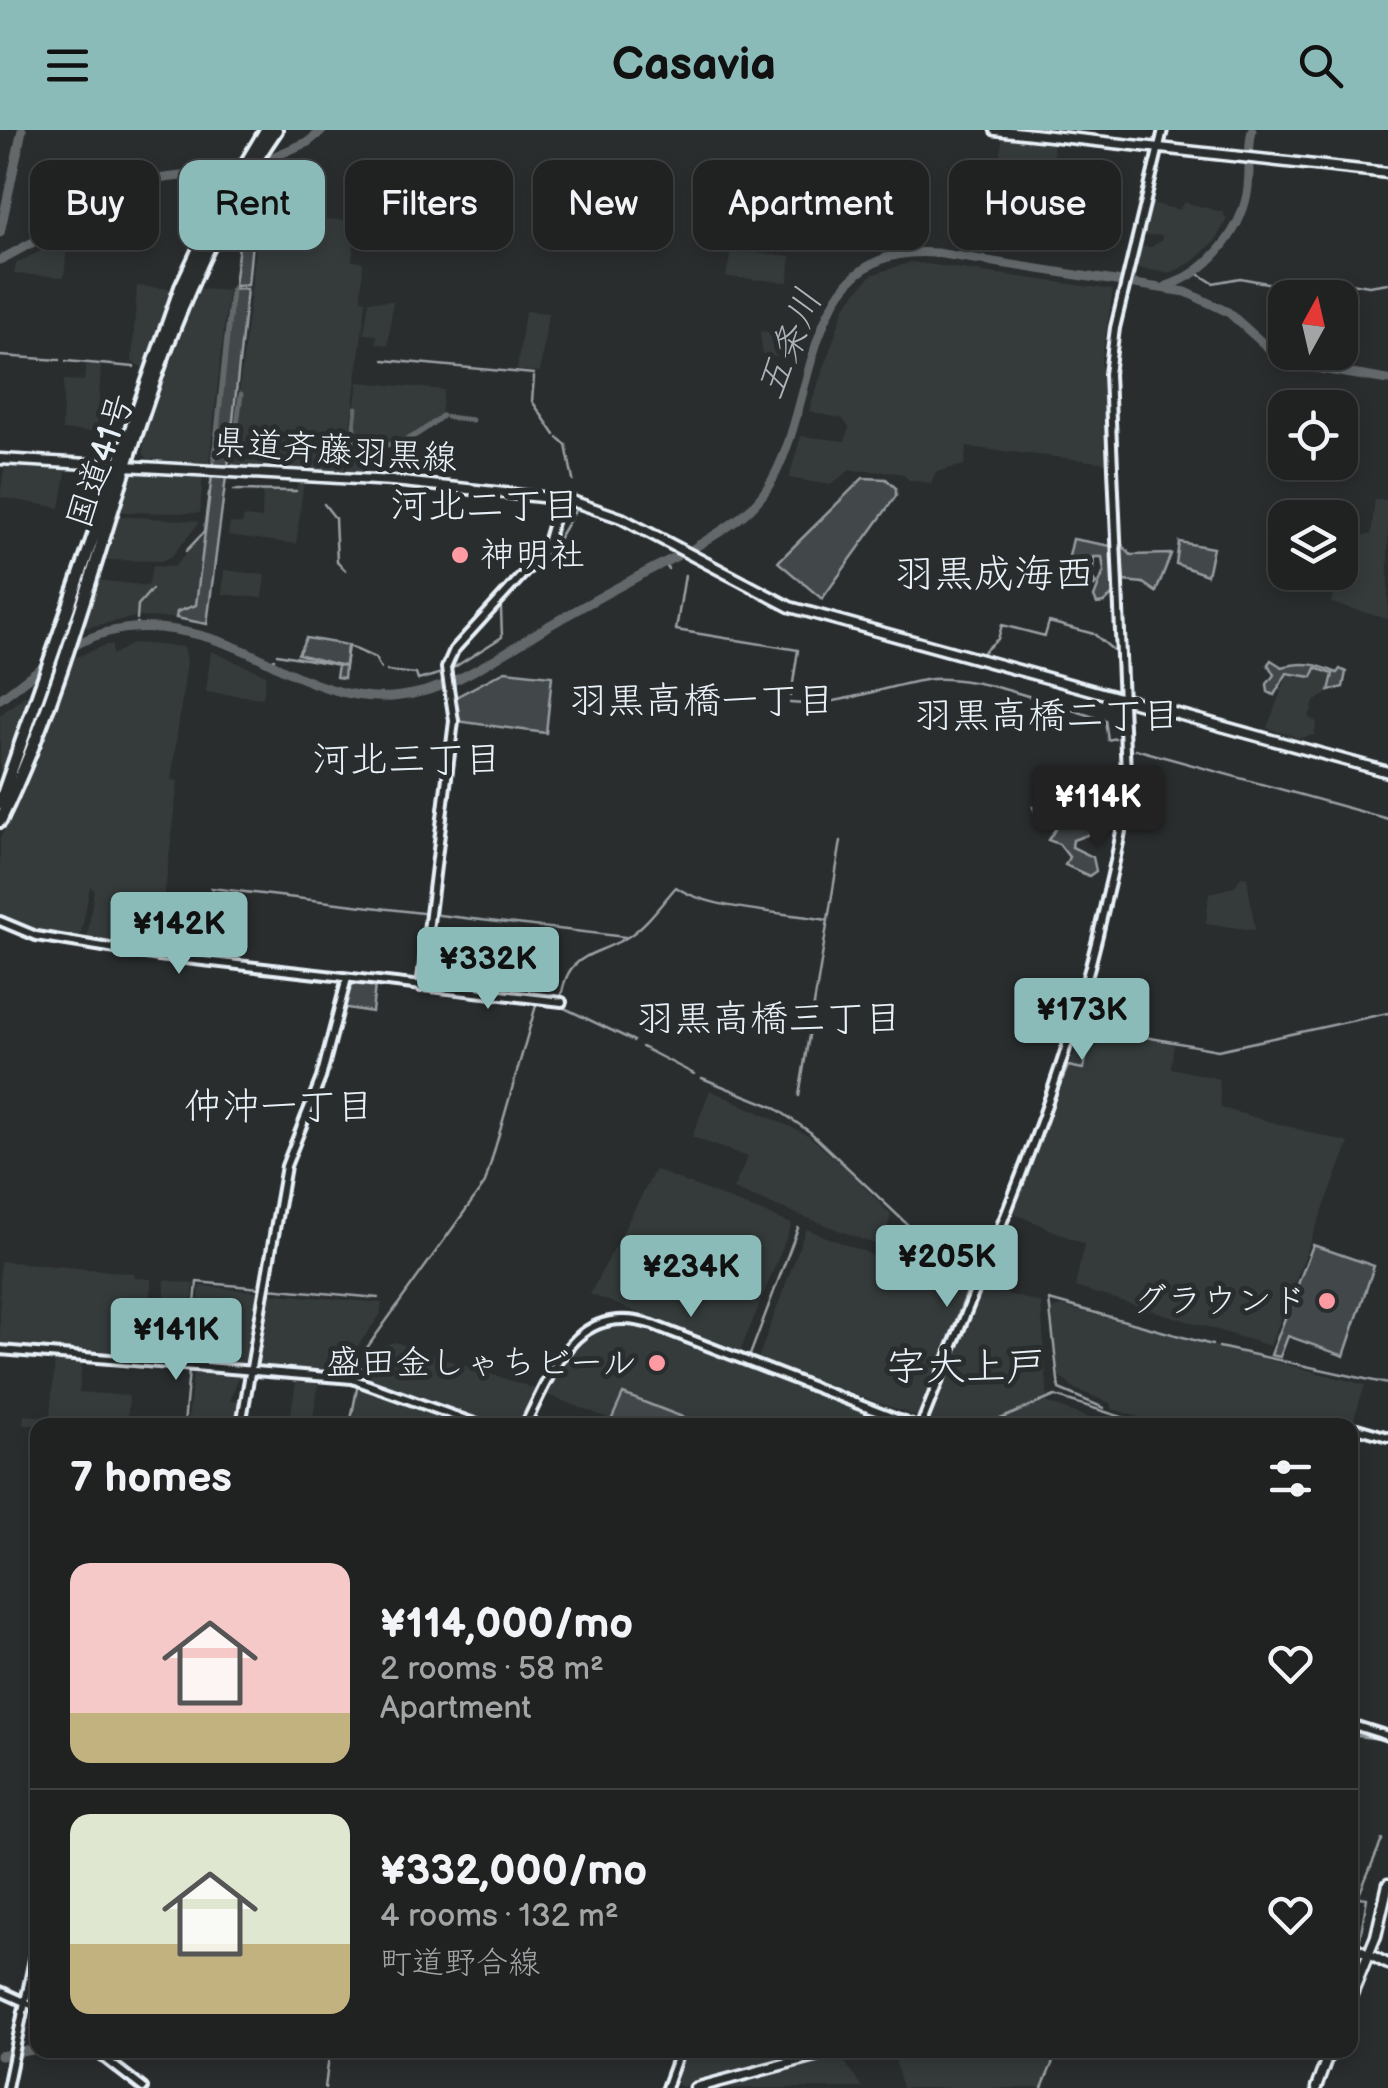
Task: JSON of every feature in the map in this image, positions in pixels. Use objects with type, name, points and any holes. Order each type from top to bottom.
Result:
[{"type":"highway","name":"国道41号","points":[[0,821],[186,286],[214,217],[266,130]]},
{"type":"highway","name":"国道41号","points":[[186,286],[220,220],[276,130]]},
{"type":"highway","name":"国道41号","points":[[0,804],[49,687]]},
{"type":"main road","points":[[995,130],[1388,173]]},
{"type":"main road","name":"県道斉藤羽黒線","points":[[0,459],[414,482],[560,498],[610,513],[790,607],[1388,772]]},
{"type":"main road","points":[[1358,1977],[1376,1936],[1388,1884]]},
{"type":"main road","points":[[1358,1950],[1388,1964]]},
{"type":"main road","points":[[695,2088],[807,2058]]},
{"type":"main road","points":[[1316,2088],[1327,2058]]},
{"type":"street","points":[[924,1418],[1046,1108],[1086,990],[1124,813],[1109,374],[1124,290],[1163,130]]},
{"type":"street","points":[[422,986],[454,721],[448,674],[454,650],[548,547],[560,498]]},
{"type":"street","points":[[0,921],[21,931],[159,956],[562,1002]]},
{"type":"street","points":[[241,1418],[286,1166],[321,1078],[347,978]]},
{"type":"street","points":[[529,1418],[570,1343],[595,1326],[627,1319],[653,1325],[894,1418]]},
{"type":"street","points":[[0,1350],[358,1380],[461,1418]]},
{"type":"street","points":[[1358,1428],[1388,1437]]},
{"type":"street","points":[[1358,1727],[1388,1736]]},
{"type":"street","points":[[7,2088],[30,1978]]},
{"type":"street","points":[[0,1991],[30,2004]]},
{"type":"street","points":[[104,2058],[143,2088]]},
{"type":"street","points":[[666,2088],[677,2058]]},
{"type":"shaded area","points":[[1003,135],[1053,141],[1054,160],[999,160]]},
{"type":"shaded area","points":[[1184,202],[1222,212],[1227,219],[1215,241],[1192,262],[1171,273],[1136,268],[1140,246],[1151,247],[1162,240],[1162,235],[1142,236],[1150,203],[1179,210]]},
{"type":"shaded area","points":[[325,219],[345,220],[345,250],[353,250],[352,261],[363,262],[361,298],[366,301],[344,475],[230,468],[256,250],[325,250]]},
{"type":"shaded area","points":[[42,250],[67,250],[64,277],[14,274],[16,264]]},
{"type":"shaded area","points":[[238,250],[251,250],[248,285],[234,286]]},
{"type":"shaded area","points":[[731,251],[791,256],[788,282],[726,277]]},
{"type":"shaded area","points":[[911,262],[1113,290],[1101,362],[1109,463],[967,447],[964,465],[936,472],[931,483],[909,480],[901,473],[850,470],[830,485],[789,478],[801,436],[845,441],[849,427],[843,419],[809,411],[845,306],[871,275]]},
{"type":"shaded area","points":[[137,286],[172,289],[144,368],[132,362]]},
{"type":"shaded area","points":[[198,289],[228,291],[209,463],[148,459],[143,453],[145,435]]},
{"type":"shaded area","points":[[233,289],[247,289],[228,467],[213,466]]},
{"type":"shaded area","points":[[369,301],[393,301],[388,345],[376,343],[377,335],[364,334]]},
{"type":"shaded area","points":[[525,311],[548,313],[540,372],[517,370]]},
{"type":"shaded area","points":[[760,333],[806,336],[800,355],[763,356]]},
{"type":"shaded area","points":[[86,365],[101,366],[97,432],[62,430],[64,380],[84,381]]},
{"type":"shaded area","points":[[358,382],[444,390],[441,416],[416,437],[396,446],[371,445],[360,475],[346,475]]},
{"type":"shaded area","points":[[5,464],[67,467],[60,508],[0,497]]},
{"type":"shaded area","points":[[138,471],[203,474],[200,513],[121,512],[131,476]]},
{"type":"shaded area","points":[[212,475],[226,477],[207,624],[176,618],[177,612],[196,605]]},
{"type":"shaded area","points":[[863,478],[886,479],[896,488],[896,496],[822,599],[778,562]]},
{"type":"shaded area","points":[[298,479],[304,480],[296,544],[228,535],[230,523],[242,524],[244,517],[262,519],[263,491],[296,492]]},
{"type":"shaded area","points":[[1375,499],[1388,500],[1388,619],[1331,603],[1335,590],[1358,590],[1362,535],[1371,535]]},
{"type":"shaded area","points":[[119,516],[199,523],[172,556],[161,561],[107,560]]},
{"type":"shaded area","points":[[206,531],[196,606],[178,612],[176,618],[136,617],[84,628],[98,580],[148,586],[153,566],[174,567]]},
{"type":"shaded area","points":[[1073,539],[1111,546],[1115,592],[1104,603],[1097,604],[1094,597],[1104,571],[1102,557],[1094,557],[1092,578],[1096,584],[1087,593],[1065,574]]},
{"type":"shaded area","points":[[1179,542],[1213,548],[1207,575],[1176,564]]},
{"type":"shaded area","points":[[1120,543],[1131,555],[1171,554],[1156,592],[1143,583],[1124,581]]},
{"type":"shaded area","points":[[224,570],[265,575],[262,598],[222,594]]},
{"type":"shaded area","points":[[306,638],[347,645],[344,678],[336,677],[338,665],[298,654]]},
{"type":"shaded area","points":[[134,643],[184,647],[187,661],[171,780],[178,781],[158,951],[87,940],[94,889],[90,886],[80,939],[21,928],[0,918],[0,839],[40,755],[72,665],[76,657],[106,645],[112,645],[112,655]]},
{"type":"shaded area","points":[[211,651],[266,675],[263,698],[206,692]]},
{"type":"shaded area","points":[[1271,660],[1282,667],[1310,664],[1337,673],[1340,669],[1346,672],[1343,687],[1329,691],[1333,674],[1316,668],[1312,677],[1287,673],[1274,695],[1268,692],[1267,684],[1274,675],[1268,664]]},
{"type":"shaded area","points":[[1316,669],[1332,674],[1327,694],[1314,702],[1309,718],[1317,722],[1314,735],[1299,738],[1267,728],[1288,673],[1312,678]]},
{"type":"shaded area","points":[[505,671],[552,676],[546,733],[456,721],[454,698]]},
{"type":"shaded area","points":[[27,694],[12,756],[0,784],[0,715]]},
{"type":"shaded area","points":[[1059,792],[1113,821],[1109,827],[1093,822],[1087,835],[1073,840],[1072,847],[1093,857],[1096,871],[1089,876],[1065,865],[1069,857],[1059,844],[1048,840],[1061,821],[1036,814],[1033,807],[1052,802],[1051,793]]},
{"type":"shaded area","points":[[1241,877],[1247,877],[1255,930],[1206,924],[1209,893],[1234,887]]},
{"type":"shaded area","points":[[182,904],[211,907],[206,955],[177,952]]},
{"type":"shaded area","points":[[354,982],[375,985],[372,1012],[341,1007]]},
{"type":"shaded area","points":[[1084,1028],[1174,1044],[1171,1068],[1219,1079],[1221,1108],[1349,1143],[1270,1346],[1075,1287],[1084,1244],[1013,1213]]},
{"type":"shaded area","points":[[710,1090],[808,1135],[851,1173],[891,1215],[882,1247],[733,1189],[748,1157],[692,1137]]},
{"type":"shaded area","points":[[655,1170],[792,1224],[740,1352],[590,1294]]},
{"type":"shaded area","points":[[806,1229],[967,1292],[918,1417],[758,1359]]},
{"type":"shaded area","name":"グラウンド","points":[[1313,1245],[1374,1266],[1344,1356],[1288,1336],[1280,1357],[1271,1355]]},
{"type":"shaded area","points":[[0,1261],[133,1273],[134,1278],[151,1279],[150,1358],[0,1344]]},
{"type":"shaded area","points":[[165,1280],[194,1284],[187,1359],[165,1355]]},
{"type":"shaded area","points":[[200,1286],[261,1292],[250,1359],[242,1364],[193,1360]]},
{"type":"shaded area","points":[[980,1287],[1041,1303],[1048,1403],[1089,1418],[932,1418]]},
{"type":"shaded area","points":[[266,1293],[382,1303],[380,1315],[355,1350],[331,1370],[258,1365]]},
{"type":"shaded area","points":[[1061,1306],[1365,1385],[1354,1418],[1142,1418],[1112,1409],[1110,1403],[1075,1389],[1058,1375],[1052,1310]]},
{"type":"shaded area","points":[[605,1327],[649,1329],[874,1418],[688,1418],[622,1393],[607,1418],[548,1395],[569,1352],[579,1341]]},
{"type":"shaded area","points":[[394,1342],[536,1389],[524,1418],[354,1418],[356,1391],[379,1347]]},
{"type":"shaded area","points":[[55,1360],[82,1362],[79,1392],[129,1396],[127,1418],[30,1418],[30,1425],[23,1425],[24,1415],[50,1417]]},
{"type":"shaded area","points":[[193,1372],[239,1376],[230,1401],[243,1402],[240,1418],[189,1418]]},
{"type":"shaded area","points":[[296,1382],[318,1384],[313,1418],[290,1418]]},
{"type":"shaded area","points":[[623,1394],[685,1418],[612,1418]]},
{"type":"shaded area","points":[[682,2058],[789,2058],[682,2087],[673,2080]]},
{"type":"shaded area","points":[[816,2058],[842,2058],[862,2088],[709,2088]]},
{"type":"shaded area","points":[[895,2058],[1056,2058],[1043,2088],[902,2088]]},
{"type":"waterway","points":[[0,233],[22,130]]},
{"type":"waterway","points":[[0,260],[148,180],[247,168],[308,142],[323,130]]},
{"type":"waterway","points":[[1167,286],[1207,262],[1237,224],[1247,194],[1252,130]]},
{"type":"waterway","name":"五条川","points":[[694,548],[742,516],[766,490],[784,455],[819,336],[835,301],[858,273],[891,256],[936,253],[1186,292],[1228,312],[1285,363],[1388,380]]},
{"type":"waterway","points":[[1197,273],[1213,283],[1240,278],[1283,286],[1333,280],[1369,286],[1388,283]]},
{"type":"waterway","points":[[214,460],[232,290]]},
{"type":"waterway","points":[[0,356],[60,360]]},
{"type":"waterway","points":[[384,360],[534,374]]},
{"type":"waterway","points":[[66,361],[134,367]]},
{"type":"waterway","points":[[534,377],[532,401],[555,435]]},
{"type":"waterway","points":[[234,447],[241,394]]},
{"type":"waterway","points":[[352,446],[356,408]]},
{"type":"waterway","points":[[372,446],[410,438],[442,416]]},
{"type":"waterway","points":[[447,417],[472,420]]},
{"type":"waterway","points":[[558,438],[566,445],[573,480]]},
{"type":"waterway","points":[[234,490],[296,491]]},
{"type":"waterway","points":[[186,551],[204,532],[209,493]]},
{"type":"waterway","points":[[324,504],[335,518],[337,562],[345,570]]},
{"type":"waterway","points":[[557,541],[576,509]]},
{"type":"waterway","name":"五条川","points":[[0,699],[74,646],[98,635],[148,628],[199,635],[224,643],[345,693],[377,697],[415,694],[475,670],[677,556]]},
{"type":"waterway","name":"五条川","points":[[665,562],[668,569]]},
{"type":"waterway","points":[[685,575],[676,630],[798,650],[791,696]]},
{"type":"waterway","points":[[137,619],[138,605],[152,589]]},
{"type":"waterway","points":[[450,670],[502,637],[501,609]]},
{"type":"waterway","points":[[983,652],[998,639],[1002,625],[1045,636],[1049,622],[1094,634],[1113,650]]},
{"type":"waterway","points":[[137,623],[137,630]]},
{"type":"waterway","points":[[277,654],[345,666],[348,646],[375,658],[381,669]]},
{"type":"waterway","name":"五条川","points":[[271,663],[274,659]]},
{"type":"waterway","points":[[387,671],[416,674],[418,680],[442,673]]},
{"type":"waterway","points":[[790,703],[841,700],[925,680],[967,681],[1105,720],[1108,740],[1115,738]]},
{"type":"waterway","points":[[1135,749],[1388,819]]},
{"type":"waterway","points":[[799,1096],[841,841]]},
{"type":"waterway","points":[[351,1418],[364,1352],[485,1183],[537,1002],[560,1006],[573,966],[633,933],[676,887],[708,901],[826,920]]},
{"type":"waterway","points":[[211,888],[625,937]]},
{"type":"waterway","points":[[560,1006],[634,1041]]},
{"type":"waterway","points":[[1032,1154],[1068,1066],[1083,1069],[1093,1035],[1108,1038],[1111,1031],[1218,1050],[1388,1013]]},
{"type":"waterway","points":[[642,1047],[694,1074]]},
{"type":"waterway","points":[[702,1078],[774,1107],[810,1132],[970,1284]]},
{"type":"waterway","points":[[750,1355],[798,1228]]},
{"type":"waterway","points":[[995,1250],[1002,1232]]},
{"type":"waterway","points":[[185,1418],[197,1282],[260,1288]]},
{"type":"waterway","points":[[268,1288],[378,1298]]},
{"type":"waterway","points":[[919,1416],[967,1292]]},
{"type":"waterway","points":[[1104,1408],[1059,1389],[1049,1300],[1212,1345]]},
{"type":"waterway","points":[[1219,1347],[1388,1384]]},
{"type":"waterway","points":[[1003,1418],[1055,1396],[1125,1418]]},
{"type":"waterway","points":[[1358,1736],[1388,1740]]},
{"type":"waterway","points":[[1359,1944],[1367,1898],[1358,1897],[1382,1840]]},
{"type":"waterway","points":[[0,2056],[30,2050]]},
{"type":"waterway","points":[[325,2088],[329,2058]]},
{"type":"waterway","points":[[1042,2088],[1055,2058]]},
{"type":"place","name":"神明社","points":[[460,555]]},
{"type":"place","name":"グラウンド","points":[[1327,1301]]},
{"type":"place","name":"盛田金しゃちビール","points":[[657,1363]]},
{"type":"district","name":"河北二丁目","points":[[485,506]]},
{"type":"district","name":"羽黒成海西","points":[[994,575]]},
{"type":"district","name":"羽黒高橋一丁目","points":[[702,701]]},
{"type":"district","name":"羽黒高橋二丁目","points":[[1047,716]]},
{"type":"district","name":"河北三丁目","points":[[407,760]]},
{"type":"district","name":"羽黒高橋三丁目","points":[[769,1019]]},
{"type":"district","name":"仲沖一丁目","points":[[279,1107]]},
{"type":"district","name":"字大上戸","points":[[966,1368]]}]
